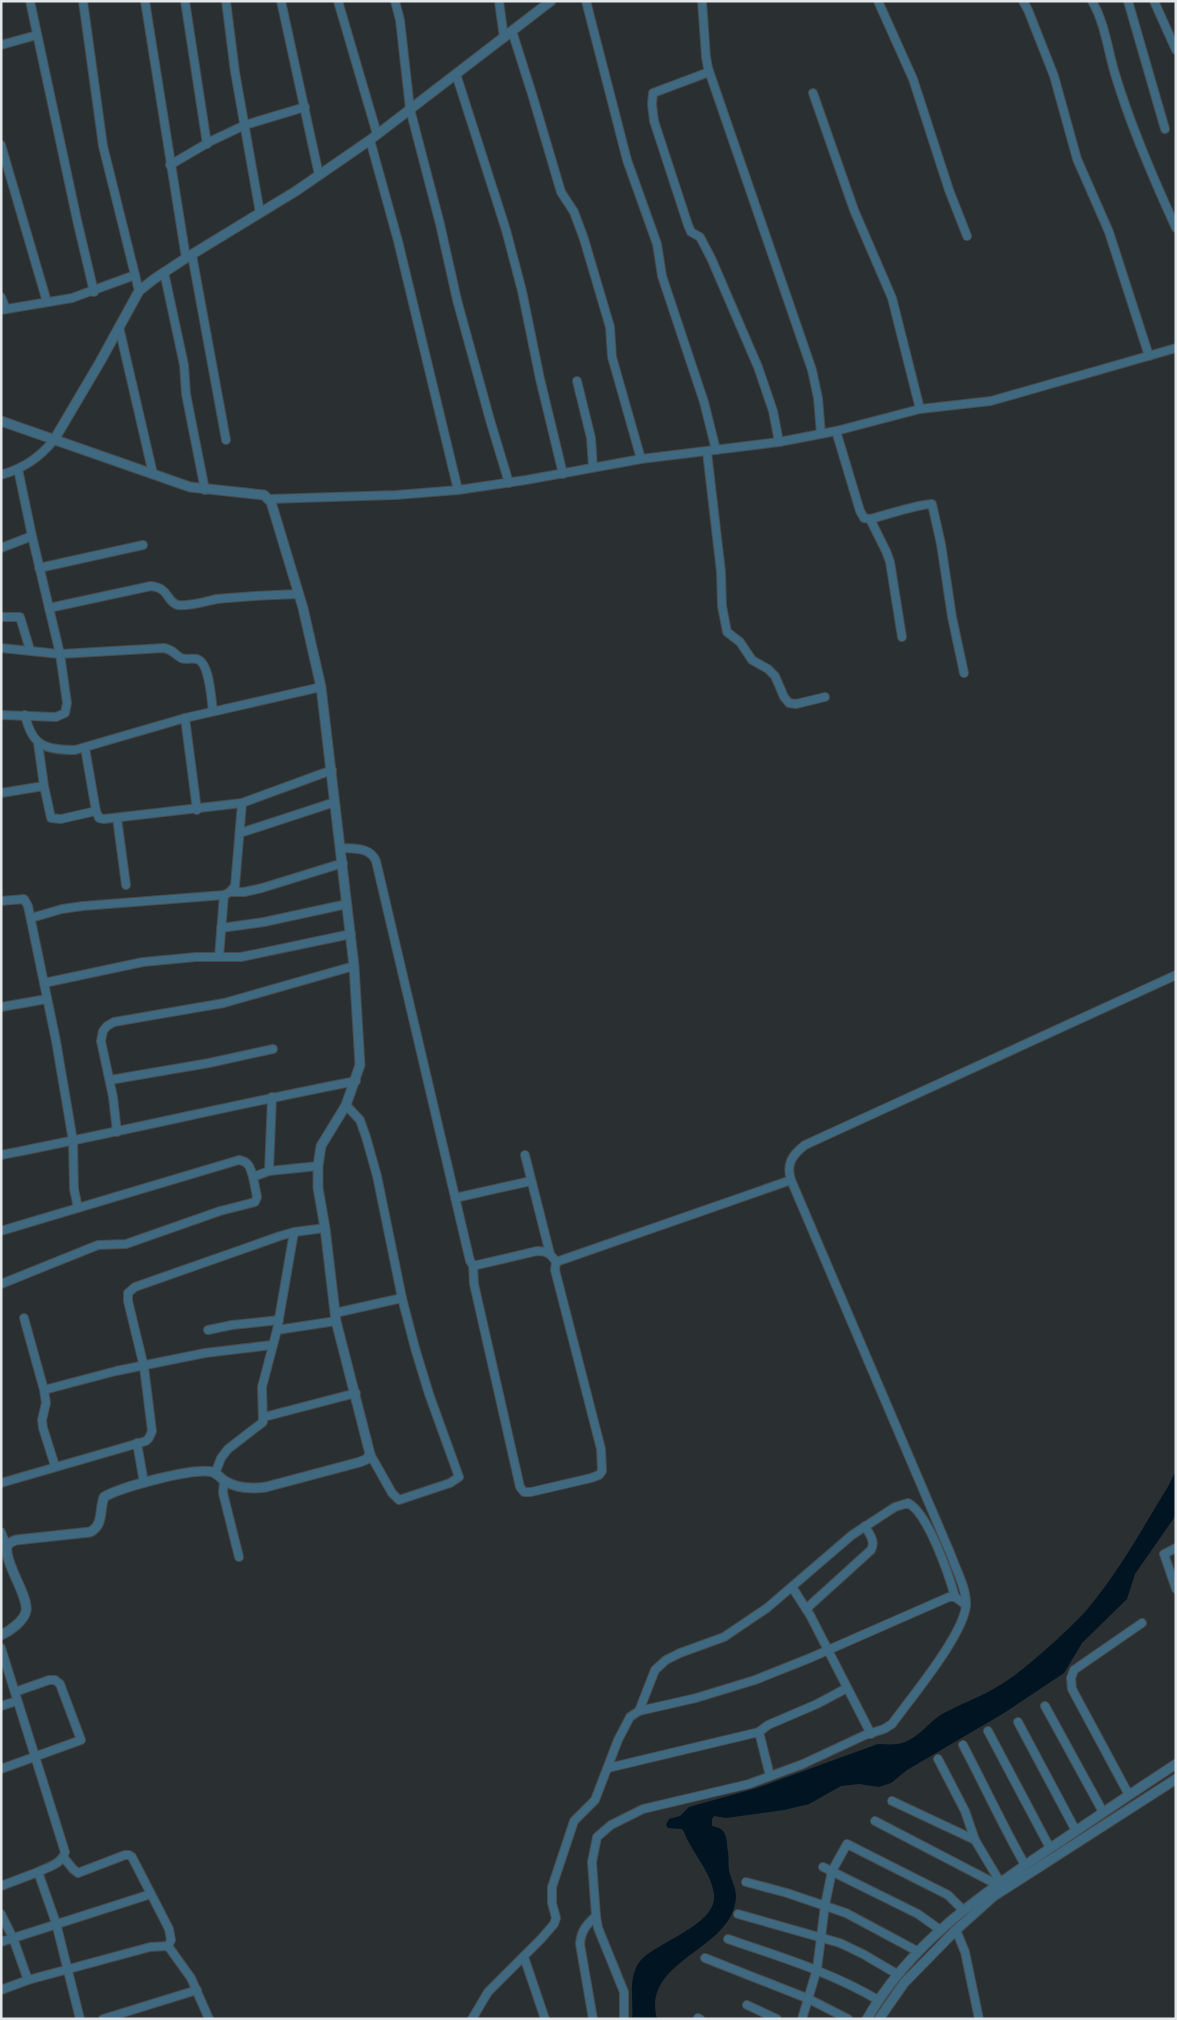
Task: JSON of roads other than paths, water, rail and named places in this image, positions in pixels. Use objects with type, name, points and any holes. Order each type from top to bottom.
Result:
[{"type":"street","points":[[30,1],[76,220],[94,292]]},
{"type":"street","points":[[83,1],[103,146],[139,291]]},
{"type":"street","points":[[145,1],[170,165],[226,440]]},
{"type":"street","points":[[185,1],[206,144]]},
{"type":"street","points":[[226,1],[235,72],[260,213]]},
{"type":"street","points":[[281,1],[319,175]]},
{"type":"street","points":[[338,1],[374,137],[458,490]]},
{"type":"street","points":[[395,1],[400,20],[410,109],[440,224],[457,300],[509,483]]},
{"type":"street","points":[[500,1],[508,34],[532,94],[561,192],[574,212],[584,239],[610,327],[612,358],[641,459]]},
{"type":"street","points":[[1,475],[18,469],[38,458],[54,440],[139,291],[164,272],[260,213],[374,137],[551,1]]},
{"type":"street","points":[[586,1],[627,160],[657,244],[662,276],[704,402],[716,450]]},
{"type":"street","points":[[702,1],[706,57],[710,72],[812,370],[818,398],[822,434]]},
{"type":"street","points":[[878,1],[913,79],[949,190],[967,236]]},
{"type":"street","points":[[1023,1],[1054,76],[1077,159],[1109,232],[1149,356]]},
{"type":"street","points":[[1092,1],[1145,155],[1176,228]]},
{"type":"street","points":[[1128,1],[1165,129]]},
{"type":"street","points":[[1154,1],[1176,50]]},
{"type":"street","points":[[1,45],[37,35]]},
{"type":"street","points":[[710,72],[653,93],[654,121],[688,226],[691,232],[700,237],[708,252],[758,367],[773,411],[779,442]]},
{"type":"street","points":[[456,74],[506,230],[522,291],[563,474]]},
{"type":"street","points":[[812,93],[831,141],[854,210],[892,298],[920,409]]},
{"type":"street","points":[[170,165],[245,124],[305,107]]},
{"type":"street","points":[[1,145],[47,302]]},
{"type":"street","points":[[164,272],[184,365],[186,394],[205,490]]},
{"type":"street","points":[[1,297],[3,310],[72,298],[94,292],[135,275]]},
{"type":"street","points":[[119,327],[153,474]]},
{"type":"street","points":[[269,500],[396,495],[458,490],[563,474],[641,459],[779,442],[836,431],[920,409],[991,401],[1176,348]]},
{"type":"street","points":[[578,381],[591,438],[593,467]]},
{"type":"street","points":[[1,421],[190,486],[205,490],[264,496],[269,500],[299,594],[321,687],[343,863],[354,966],[360,1048],[360,1065],[356,1081],[346,1105],[321,1146],[318,1166],[318,1188],[336,1317],[370,1454],[392,1493],[399,1500],[450,1483],[459,1476],[429,1394],[402,1298],[366,1137],[360,1120],[346,1105]]},
{"type":"street","points":[[836,431],[860,511],[864,518],[870,519],[925,504],[932,504],[964,673]]},
{"type":"street","points":[[707,452],[726,632],[740,642],[752,660],[768,669],[775,676],[784,697],[790,702],[796,704],[825,697]]},
{"type":"street","points":[[1,716],[56,717],[65,713],[67,703],[60,654],[18,469]]},
{"type":"street","points":[[870,519],[886,551],[902,637]]},
{"type":"street","points":[[1,548],[32,536]]},
{"type":"street","points":[[39,568],[143,545]]},
{"type":"street","points":[[49,608],[151,586],[159,587],[176,605],[183,606],[216,600],[299,594]]},
{"type":"street","points":[[1,617],[20,617],[30,650]]},
{"type":"street","points":[[1,648],[60,654],[164,648],[172,650],[181,658],[197,659],[204,663],[207,670],[213,711]]},
{"type":"street","points":[[38,743],[64,750],[76,750],[185,718],[321,687]]},
{"type":"street","points":[[26,715],[29,730],[38,743],[51,818],[55,820],[96,811]]},
{"type":"street","points":[[185,718],[197,810]]},
{"type":"street","points":[[85,748],[96,811],[99,818],[104,820],[242,803],[332,770]]},
{"type":"street","points":[[1,793],[44,786]]},
{"type":"street","points":[[240,832],[335,802]]},
{"type":"street","points":[[219,957],[227,894],[235,886],[242,803]]},
{"type":"street","points":[[117,818],[126,885]]},
{"type":"street","points":[[341,848],[369,851],[373,854],[376,861],[470,1261],[473,1265],[474,1284],[520,1487],[524,1492],[531,1492],[599,1475],[602,1471],[601,1449],[555,1270],[556,1262],[545,1251],[537,1251],[473,1265]]},
{"type":"street","points":[[31,918],[62,909],[83,906],[244,892],[343,863]]},
{"type":"street","points":[[1,901],[24,899],[28,906],[73,1141],[74,1189],[78,1208]]},
{"type":"street","points":[[222,928],[264,922],[347,904]]},
{"type":"street","points":[[44,983],[142,962],[196,957],[254,955],[350,934]]},
{"type":"street","points":[[117,1132],[110,1080],[101,1041],[106,1026],[114,1022],[224,1003],[354,966]]},
{"type":"street","points":[[624,2019],[624,1992],[598,1928],[596,1916],[592,1862],[597,1837],[611,1825],[643,1808],[749,1784],[828,1754],[892,1724],[954,1636],[962,1621],[966,1604],[966,1597],[951,1555],[791,1180],[789,1164],[795,1153],[805,1145],[1176,976]]},
{"type":"street","points":[[1,1007],[47,999]]},
{"type":"street","points":[[110,1080],[170,1070],[273,1048]]},
{"type":"street","points":[[1,1155],[356,1081]]},
{"type":"street","points":[[269,1171],[272,1097]]},
{"type":"street","points":[[525,1155],[550,1254]]},
{"type":"street","points":[[1,1231],[239,1160],[249,1164],[257,1197],[255,1202],[220,1211],[126,1244],[98,1245],[1,1284]]},
{"type":"street","points":[[253,1177],[269,1171],[318,1166]]},
{"type":"street","points":[[556,1262],[791,1180]]},
{"type":"street","points":[[455,1198],[532,1181]]},
{"type":"street","points":[[1,1483],[149,1438],[152,1431],[144,1367],[128,1302],[128,1293],[143,1284],[294,1232],[325,1228]]},
{"type":"street","points":[[216,1474],[220,1458],[228,1449],[259,1426],[264,1417],[262,1387],[277,1330],[294,1232]]},
{"type":"street","points":[[277,1330],[336,1317],[402,1298]]},
{"type":"street","points":[[24,1318],[44,1390],[46,1403],[42,1420],[43,1428],[55,1466]]},
{"type":"street","points":[[208,1330],[232,1325],[279,1320]]},
{"type":"street","points":[[44,1390],[116,1372],[224,1349],[272,1345]]},
{"type":"street","points":[[264,1417],[356,1393]]},
{"type":"street","points":[[136,1443],[144,1483]]},
{"type":"street","points":[[7,1547],[10,1542],[16,1540],[95,1530],[102,1513],[104,1497],[144,1483],[188,1473],[207,1472],[216,1474],[224,1481],[236,1486],[253,1489],[360,1462],[367,1459],[370,1454]]},
{"type":"street","points":[[224,1481],[224,1494],[239,1557]]},
{"type":"street","points":[[639,1711],[655,1670],[666,1660],[680,1652],[724,1637],[767,1608],[865,1526],[895,1507],[908,1503],[913,1506],[941,1555],[955,1597]]},
{"type":"street","points":[[806,1608],[871,1550],[873,1546],[872,1539],[865,1526]]},
{"type":"street","points":[[1,1532],[26,1608],[23,1617],[1,1636]]},
{"type":"street","points":[[1176,1548],[1164,1554],[1173,1573],[1176,1589]]},
{"type":"street","points":[[792,1587],[806,1608],[871,1734]]},
{"type":"street","points":[[472,2019],[488,1992],[554,1924],[556,1918],[552,1903],[552,1888],[574,1820],[595,1800],[630,1717],[639,1711],[725,1690],[827,1650],[949,1597],[955,1597],[966,1604]]},
{"type":"street","points":[[1129,1795],[1072,1689],[1071,1678],[1074,1670],[1142,1623]]},
{"type":"street","points":[[1,1648],[65,1852],[64,1858],[58,1863],[1,1886]]},
{"type":"street","points":[[1,1769],[81,1740],[81,1735],[60,1684],[55,1680],[49,1680],[15,1692]]},
{"type":"street","points":[[608,1768],[759,1732],[768,1725],[817,1704],[847,1688]]},
{"type":"street","points":[[1,1706],[17,1701]]},
{"type":"street","points":[[1045,1706],[1103,1812]]},
{"type":"street","points":[[1018,1722],[1076,1831]]},
{"type":"street","points":[[988,1730],[1050,1848]]},
{"type":"street","points":[[759,1732],[770,1776]]},
{"type":"street","points":[[963,1745],[997,1815],[1025,1865]]},
{"type":"street","points":[[938,1759],[965,1811],[975,1840],[998,1883]]},
{"type":"street","points":[[867,2019],[897,1974],[939,1929],[998,1883],[1176,1764]]},
{"type":"street","points":[[879,2019],[904,1983],[956,1930],[994,1896],[1176,1779]]},
{"type":"street","points":[[892,1801],[975,1840]]},
{"type":"street","points":[[876,1821],[998,1883]]},
{"type":"street","points":[[802,2019],[810,1999],[817,1969],[825,1905],[832,1871],[847,1844],[948,1895],[963,1910]]},
{"type":"street","points":[[64,1858],[78,1873],[129,1855],[132,1857],[171,1935],[168,1946]]},
{"type":"street","points":[[823,1867],[918,1914],[939,1929]]},
{"type":"street","points":[[38,1872],[56,1923],[80,2019]]},
{"type":"street","points":[[746,1882],[846,1913],[917,1951]]},
{"type":"street","points":[[1,1942],[151,1894]]},
{"type":"street","points":[[1,1914],[13,1938],[28,1980]]},
{"type":"street","points":[[738,1914],[822,1936],[863,1954],[897,1974]]},
{"type":"street","points":[[593,2019],[580,1944],[580,1934],[585,1926],[596,1916]]},
{"type":"street","points":[[956,1930],[965,1952],[979,2019]]},
{"type":"street","points":[[728,1940],[817,1969],[861,1989],[878,2000]]},
{"type":"street","points":[[1,1990],[28,1980],[68,1971],[150,1947],[168,1946]]},
{"type":"street","points":[[168,1946],[177,1956],[198,1990],[209,2019]]},
{"type":"street","points":[[524,1957],[545,2019]]},
{"type":"street","points":[[705,1958],[810,1999],[848,2019]]},
{"type":"street","points":[[103,2019],[198,1990]]},
{"type":"street","points":[[747,2005],[777,2019]]},
{"type":"water","points":[[1176,1470],[1176,1515],[1135,1574],[1127,1599],[1082,1643],[1064,1673],[1004,1713],[907,1770],[891,1783],[879,1787],[859,1784],[841,1786],[809,1804],[784,1810],[726,1818],[714,1816],[712,1826],[721,1829],[726,1838],[729,1871],[736,1893],[734,1908],[726,1923],[714,1936],[671,1971],[661,1984],[655,2000],[657,2019],[632,2019],[634,1973],[641,1960],[697,1923],[713,1905],[714,1894],[705,1870],[682,1829],[668,1828],[666,1825],[669,1819],[680,1816],[689,1807],[757,1788],[878,1744],[895,1744],[910,1740],[944,1713],[1002,1684],[1034,1660],[1085,1612],[1130,1550]]}]
